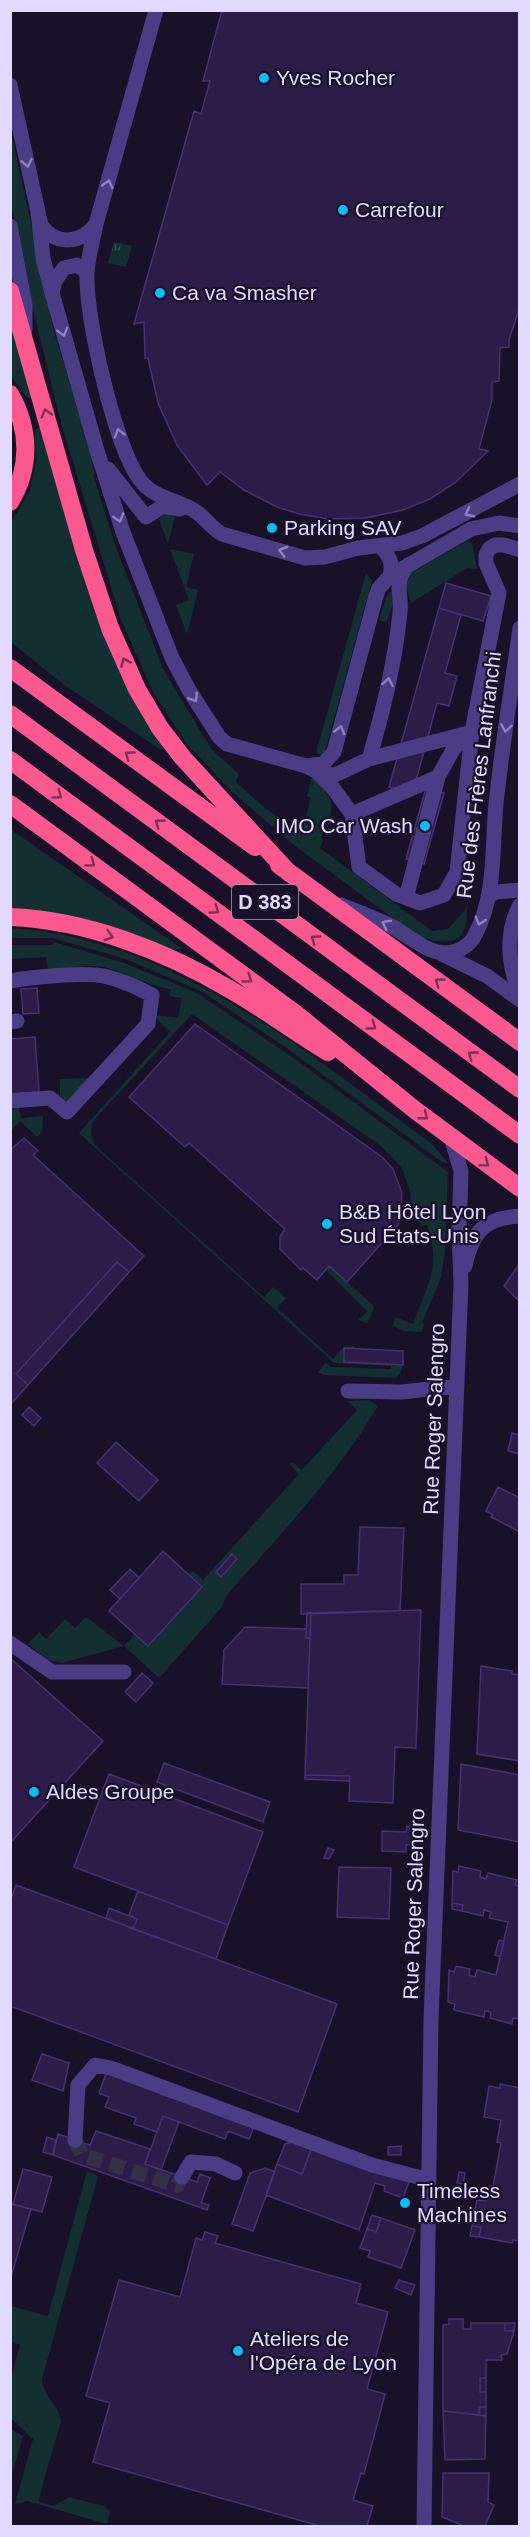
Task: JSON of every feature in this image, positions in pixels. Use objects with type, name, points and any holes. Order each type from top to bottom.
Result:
[{"type":"highway","points":[[10,291],[84,550],[110,628],[137,689],[160,728],[183,758],[289,873]]},
{"type":"highway","points":[[10,394],[24,427],[27,448],[23,473],[10,502]]},
{"type":"highway","points":[[10,668],[519,1042]]},
{"type":"highway","name":"D 383","points":[[10,714],[519,1089]]},
{"type":"highway","name":"D 383","points":[[10,760],[519,1135]]},
{"type":"highway","points":[[10,804],[296,1014],[396,1095],[519,1188]]},
{"type":"highway","points":[[10,917],[87,929],[126,941],[178,962],[231,990],[396,1095]]},
{"type":"street","points":[[156,10],[96,224],[87,273],[89,308],[98,353],[121,439],[130,464],[139,479],[157,496],[175,501],[193,510],[210,527],[222,534],[313,559],[358,548],[402,543],[422,536],[519,484]]},
{"type":"street","points":[[10,85],[38,213],[43,258],[98,454],[123,532],[172,657],[213,729],[227,744],[306,766],[322,774],[335,775],[369,759],[472,732]]},
{"type":"street","points":[[38,213],[47,233],[64,240],[83,237],[96,224]]},
{"type":"street","points":[[10,226],[25,305],[24,339]]},
{"type":"street","points":[[52,293],[55,281],[64,268],[77,265],[87,273]]},
{"type":"street","points":[[98,454],[146,517],[163,506],[193,510]]},
{"type":"street","points":[[306,766],[323,764],[334,752],[379,588],[390,576],[410,563],[481,525],[499,523],[519,526]]},
{"type":"street","points":[[306,766],[323,776],[352,814],[359,867],[396,894],[420,903],[444,895],[457,873],[472,732],[499,593],[486,563],[486,555],[495,545],[504,544],[519,550]]},
{"type":"street","points":[[380,546],[391,560],[390,576]]},
{"type":"street","points":[[369,759],[384,711],[400,613],[398,584],[400,574],[410,563]]},
{"type":"street","name":"Rue des Frères Lanfranchi","points":[[437,952],[455,952],[468,945],[477,933],[488,896],[496,805],[519,628]]},
{"type":"street","points":[[406,898],[438,777],[454,748],[472,732]]},
{"type":"street","points":[[352,814],[438,777]]},
{"type":"street","points":[[488,896],[519,890]]},
{"type":"street","points":[[324,898],[390,925],[411,940],[487,976],[519,1000]]},
{"type":"street","points":[[519,905],[509,941],[512,974],[519,993]]},
{"type":"street","points":[[10,981],[101,975],[128,982],[152,995],[148,1024],[67,1112],[50,1098],[10,1101]]},
{"type":"street","name":"Rue Roger Salengro","points":[[424,2526],[430,2019],[461,1284],[459,1233],[461,1171],[451,1137]]},
{"type":"street","name":"Rue Roger Salengro","points":[[461,1284],[468,1250],[483,1227],[493,1220],[519,1215]]},
{"type":"street","points":[[348,1391],[402,1392],[456,1386]]},
{"type":"street","points":[[10,1643],[52,1672],[124,1672]]},
{"type":"street","points":[[75,2140],[78,2085],[95,2065],[111,2068],[372,2165],[429,2180]]},
{"type":"street","points":[[183,2177],[191,2162],[216,2164],[235,2173]]},
{"type":"green space","points":[[10,127],[55,335],[94,460],[91,461],[95,474],[93,474],[114,542],[163,669],[212,750],[239,774],[236,782],[267,810],[284,821],[303,828],[311,798],[307,796],[312,777],[327,794],[332,806],[320,848],[432,931],[448,929],[467,908],[466,924],[459,937],[440,941],[414,934],[294,845],[230,790],[187,744],[154,694],[121,620],[60,419],[30,297],[11,202]]},
{"type":"green space","points":[[114,242],[132,246],[126,267],[108,263]]},
{"type":"green space","points":[[10,322],[32,398],[27,398],[11,376]]},
{"type":"green space","points":[[40,427],[164,749],[161,750],[63,684],[11,642],[10,524],[30,491],[36,461],[35,429]]},
{"type":"green space","points":[[166,512],[175,517],[168,544],[159,519]]},
{"type":"green space","points":[[467,541],[472,543],[477,569],[467,568],[411,603],[406,586],[411,573]]},
{"type":"green space","points":[[170,549],[194,554],[186,587],[198,590],[187,634],[176,605],[189,600]]},
{"type":"green space","points":[[366,573],[372,581],[324,755],[316,753]]},
{"type":"green space","points":[[392,590],[393,602],[387,622],[379,620],[386,598]]},
{"type":"green space","points":[[10,829],[183,949],[174,950],[88,922],[11,909]]},
{"type":"green space","points":[[11,928],[70,936],[128,953],[182,977],[287,1038],[432,1144],[449,1164],[442,1162],[288,1049],[203,992],[123,958],[52,938],[11,938]]},
{"type":"green space","points":[[54,942],[124,963],[197,993],[298,1061],[448,1172],[445,1252],[441,1277],[422,1323],[424,1324],[421,1332],[404,1331],[393,1326],[395,1317],[413,1324],[428,1286],[433,1252],[427,1225],[422,1226],[411,1208],[410,1190],[402,1168],[381,1146],[192,1014],[95,1119],[92,1126],[92,1137],[97,1147],[264,1297],[273,1287],[286,1298],[277,1308],[333,1359],[344,1347],[354,1346],[354,1349],[344,1349],[344,1362],[403,1365],[396,1378],[324,1375],[318,1372],[326,1363],[331,1367],[391,1369],[391,1366],[334,1363],[79,1133],[170,1032],[155,1015],[178,1018],[182,998],[170,996],[171,989],[104,967],[48,969],[46,957],[11,959],[11,945],[52,945]]},
{"type":"green space","points":[[90,1078],[66,1102],[60,1099],[60,1079]]},
{"type":"green space","points":[[19,1108],[21,1118],[43,1116],[42,1131],[37,1137],[20,1121],[11,1131],[11,1109]]},
{"type":"green space","points":[[329,1266],[373,1305],[374,1309],[367,1323],[358,1320],[367,1311],[326,1270]]},
{"type":"green space","points":[[369,1400],[378,1406],[326,1481],[226,1596],[222,1607],[159,1678],[124,1646],[135,1634],[149,1646],[202,1587],[189,1575],[193,1571],[203,1580],[299,1474],[290,1464],[292,1462],[302,1470],[357,1410],[347,1401]]},
{"type":"green space","points":[[86,1617],[124,1646],[62,1663],[48,1660],[28,1644],[39,1632],[46,1639],[65,1619],[75,1628]]},
{"type":"green space","points":[[87,2171],[98,2176],[42,2379],[45,2390],[60,2415],[61,2421],[38,2501],[53,2506],[69,2497],[104,2506],[110,2512],[107,2524],[27,2501],[15,2504],[33,2439],[11,2418],[11,2378],[20,2345],[11,2341],[11,2306],[48,2316]]},
{"type":"green space","points":[[11,2429],[23,2436],[11,2478]]},
{"type":"building","name":"Carrefour","points":[[222,10],[520,10],[520,306],[509,340],[509,347],[500,348],[499,381],[492,382],[492,400],[479,449],[488,451],[456,482],[430,499],[403,510],[366,518],[328,519],[277,507],[244,490],[220,472],[207,485],[177,445],[158,403],[148,358],[145,358],[144,322],[134,324],[194,111],[201,114],[210,81],[203,81]]},
{"type":"building","points":[[446,583],[491,596],[483,621],[439,608]]},
{"type":"building","points":[[439,608],[461,615],[445,673],[457,676],[449,706],[437,703],[416,781],[396,789],[389,787]]},
{"type":"building","name":"IMO Car Wash","points":[[426,788],[444,793],[424,864],[406,859]]},
{"type":"building","points":[[37,988],[39,1013],[23,1014],[21,989]]},
{"type":"building","points":[[195,1024],[382,1157],[393,1169],[402,1193],[398,1225],[347,1282],[329,1266],[317,1280],[303,1268],[301,1270],[280,1249],[280,1237],[285,1229],[189,1143],[185,1147],[129,1097]]},
{"type":"building","points":[[35,1037],[39,1092],[10,1094],[10,1039]]},
{"type":"building","points":[[24,1138],[38,1151],[33,1155],[144,1256],[129,1272],[117,1262],[16,1374],[28,1385],[10,1405],[10,1150]]},
{"type":"building","points":[[117,1262],[129,1272],[28,1385],[16,1374]]},
{"type":"building","points":[[518,1266],[520,1268],[520,1302],[504,1286]]},
{"type":"building","points":[[344,1348],[403,1351],[403,1365],[344,1362]]},
{"type":"building","points":[[29,1407],[41,1418],[34,1426],[22,1415]]},
{"type":"building","points":[[512,1433],[520,1435],[520,1454],[508,1451]]},
{"type":"building","points":[[116,1442],[158,1480],[139,1501],[97,1463]]},
{"type":"building","points":[[498,1487],[520,1498],[520,1532],[491,1517],[493,1515],[486,1511]]},
{"type":"building","points":[[360,1527],[404,1528],[400,1611],[301,1614],[301,1584],[344,1584],[344,1575],[358,1575]]},
{"type":"building","points":[[163,1551],[202,1587],[148,1646],[109,1611]]},
{"type":"building","points":[[232,1554],[237,1559],[221,1577],[216,1572]]},
{"type":"building","points":[[130,1569],[139,1578],[120,1599],[110,1590]]},
{"type":"building","points":[[421,1610],[416,1748],[395,1747],[393,1803],[349,1801],[350,1776],[305,1775],[311,1613]]},
{"type":"building","points":[[307,1613],[311,1613],[310,1638],[306,1638]]},
{"type":"building","points":[[245,1627],[306,1629],[306,1638],[310,1638],[308,1688],[222,1684],[224,1650]]},
{"type":"building","name":"Aldes Groupe","points":[[10,1658],[103,1741],[10,1843]]},
{"type":"building","points":[[481,1666],[512,1671],[512,1674],[520,1675],[520,1761],[477,1754]]},
{"type":"building","points":[[142,1673],[153,1683],[136,1702],[125,1692]]},
{"type":"building","points":[[164,1763],[270,1802],[263,1822],[157,1782]]},
{"type":"building","points":[[461,1764],[520,1775],[520,1842],[458,1830]]},
{"type":"building","points":[[109,1774],[263,1832],[228,1925],[74,1867]]},
{"type":"building","points":[[305,1775],[350,1776],[349,1781],[305,1779]]},
{"type":"building","points":[[407,1826],[412,1826],[413,1832],[412,1845],[406,1845],[406,1852],[382,1851],[382,1831],[406,1832]]},
{"type":"building","points":[[328,1848],[334,1850],[329,1859],[324,1858]]},
{"type":"building","points":[[459,1866],[481,1871],[480,1877],[486,1879],[488,1873],[517,1880],[515,1885],[520,1886],[520,2019],[513,2018],[512,2024],[490,2018],[491,2012],[485,2011],[484,2017],[454,2010],[455,2004],[448,2002],[449,1970],[454,1972],[456,1966],[470,1969],[469,1975],[475,1977],[477,1970],[496,1975],[508,1922],[489,1918],[491,1912],[484,1910],[483,1916],[462,1911],[463,1905],[452,1903],[453,1871],[458,1872]]},
{"type":"building","points":[[339,1867],[391,1868],[389,1919],[337,1917]]},
{"type":"building","points":[[16,1885],[337,2004],[298,2112],[10,2006],[10,1902]]},
{"type":"building","points":[[138,1891],[228,1925],[216,1959],[133,1929],[137,1919],[129,1915]]},
{"type":"building","points":[[452,1903],[463,1905],[462,1911],[452,1909]]},
{"type":"building","points":[[109,1908],[137,1919],[133,1929],[106,1918]]},
{"type":"building","points":[[499,1940],[504,1941],[500,1957],[495,1955]]},
{"type":"building","points":[[42,2054],[69,2063],[63,2091],[32,2080]]},
{"type":"building","points":[[107,2071],[254,2126],[249,2139],[228,2131],[225,2139],[163,2116],[157,2132],[134,2124],[136,2118],[105,2107],[109,2097],[99,2093]]},
{"type":"building","points":[[500,2084],[520,2088],[520,2241],[513,2240],[512,2243],[479,2237],[481,2227],[472,2226],[477,2200],[486,2201],[489,2186],[493,2186],[501,2143],[497,2142],[501,2120],[484,2117],[489,2086],[500,2088]]},
{"type":"building","points":[[163,2116],[179,2122],[161,2170],[145,2164]]},
{"type":"building","points":[[96,2131],[150,2149],[145,2164],[197,2182],[200,2174],[210,2178],[201,2203],[209,2205],[207,2210],[53,2155],[58,2134],[90,2145]]},
{"type":"building","points":[[47,2137],[56,2140],[53,2155],[43,2152]]},
{"type":"building","points":[[297,2141],[312,2147],[302,2174],[277,2164],[285,2144]]},
{"type":"building","points":[[401,2146],[401,2155],[388,2155],[388,2147]]},
{"type":"building","points":[[312,2147],[409,2182],[403,2198],[384,2191],[385,2186],[375,2183],[359,2230],[266,2195],[277,2164],[302,2174]]},
{"type":"building","points":[[265,2168],[275,2172],[253,2231],[232,2224],[250,2173]]},
{"type":"building","points":[[23,2169],[52,2177],[42,2212],[13,2204]]},
{"type":"building","points":[[459,2172],[465,2173],[463,2184],[457,2183]]},
{"type":"building","points":[[10,2204],[31,2209],[10,2280]]},
{"type":"building","points":[[372,2215],[381,2218],[376,2232],[367,2229]]},
{"type":"building","points":[[381,2218],[415,2230],[401,2268],[368,2257],[370,2251],[360,2248],[367,2229],[376,2232]]},
{"type":"building","points":[[472,2226],[481,2227],[479,2237],[470,2236]]},
{"type":"building","name":"Ateliers de l'Opéra de Lyon","points":[[205,2232],[218,2236],[215,2243],[361,2284],[356,2303],[388,2312],[367,2389],[385,2394],[364,2474],[361,2473],[353,2500],[373,2506],[367,2526],[320,2526],[93,2462],[110,2403],[86,2396],[119,2280],[180,2297],[196,2238],[202,2240]]},
{"type":"building","points":[[399,2280],[415,2285],[411,2295],[395,2288]]},
{"type":"building","points":[[449,2319],[463,2319],[463,2329],[471,2329],[471,2323],[505,2323],[505,2331],[514,2331],[507,2354],[501,2355],[502,2360],[486,2360],[486,2378],[480,2378],[480,2392],[486,2392],[486,2407],[479,2407],[479,2415],[443,2411],[443,2325],[449,2324]]},
{"type":"building","points":[[505,2323],[515,2323],[514,2331],[505,2331]]},
{"type":"building","points":[[480,2378],[486,2378],[486,2392],[480,2392]]},
{"type":"building","points":[[479,2407],[486,2407],[486,2416],[479,2415]]},
{"type":"building","points":[[443,2411],[486,2416],[485,2459],[445,2460]]},
{"type":"building","points":[[443,2473],[489,2473],[488,2502],[494,2505],[485,2526],[464,2526],[442,2517]]},
{"type":"tunnel","points":[[75,2140],[82,2155],[177,2185],[182,2177]]},
{"type":"place","name":"Yves Rocher","points":[[264,78]]},
{"type":"place","name":"Carrefour","points":[[343,210]]},
{"type":"place","name":"Ca va Smasher","points":[[160,293]]},
{"type":"place","name":"Parking SAV","points":[[272,528]]},
{"type":"place","name":"IMO Car Wash","points":[[425,826]]},
{"type":"place","name":"B&B Hôtel Lyon Sud États-Unis","points":[[327,1224]]},
{"type":"place","name":"Aldes Groupe","points":[[34,1792]]},
{"type":"place","name":"Timeless Machines","points":[[405,2203]]},
{"type":"place","name":"Ateliers de l'Opéra de Lyon","points":[[238,2351]]}]
